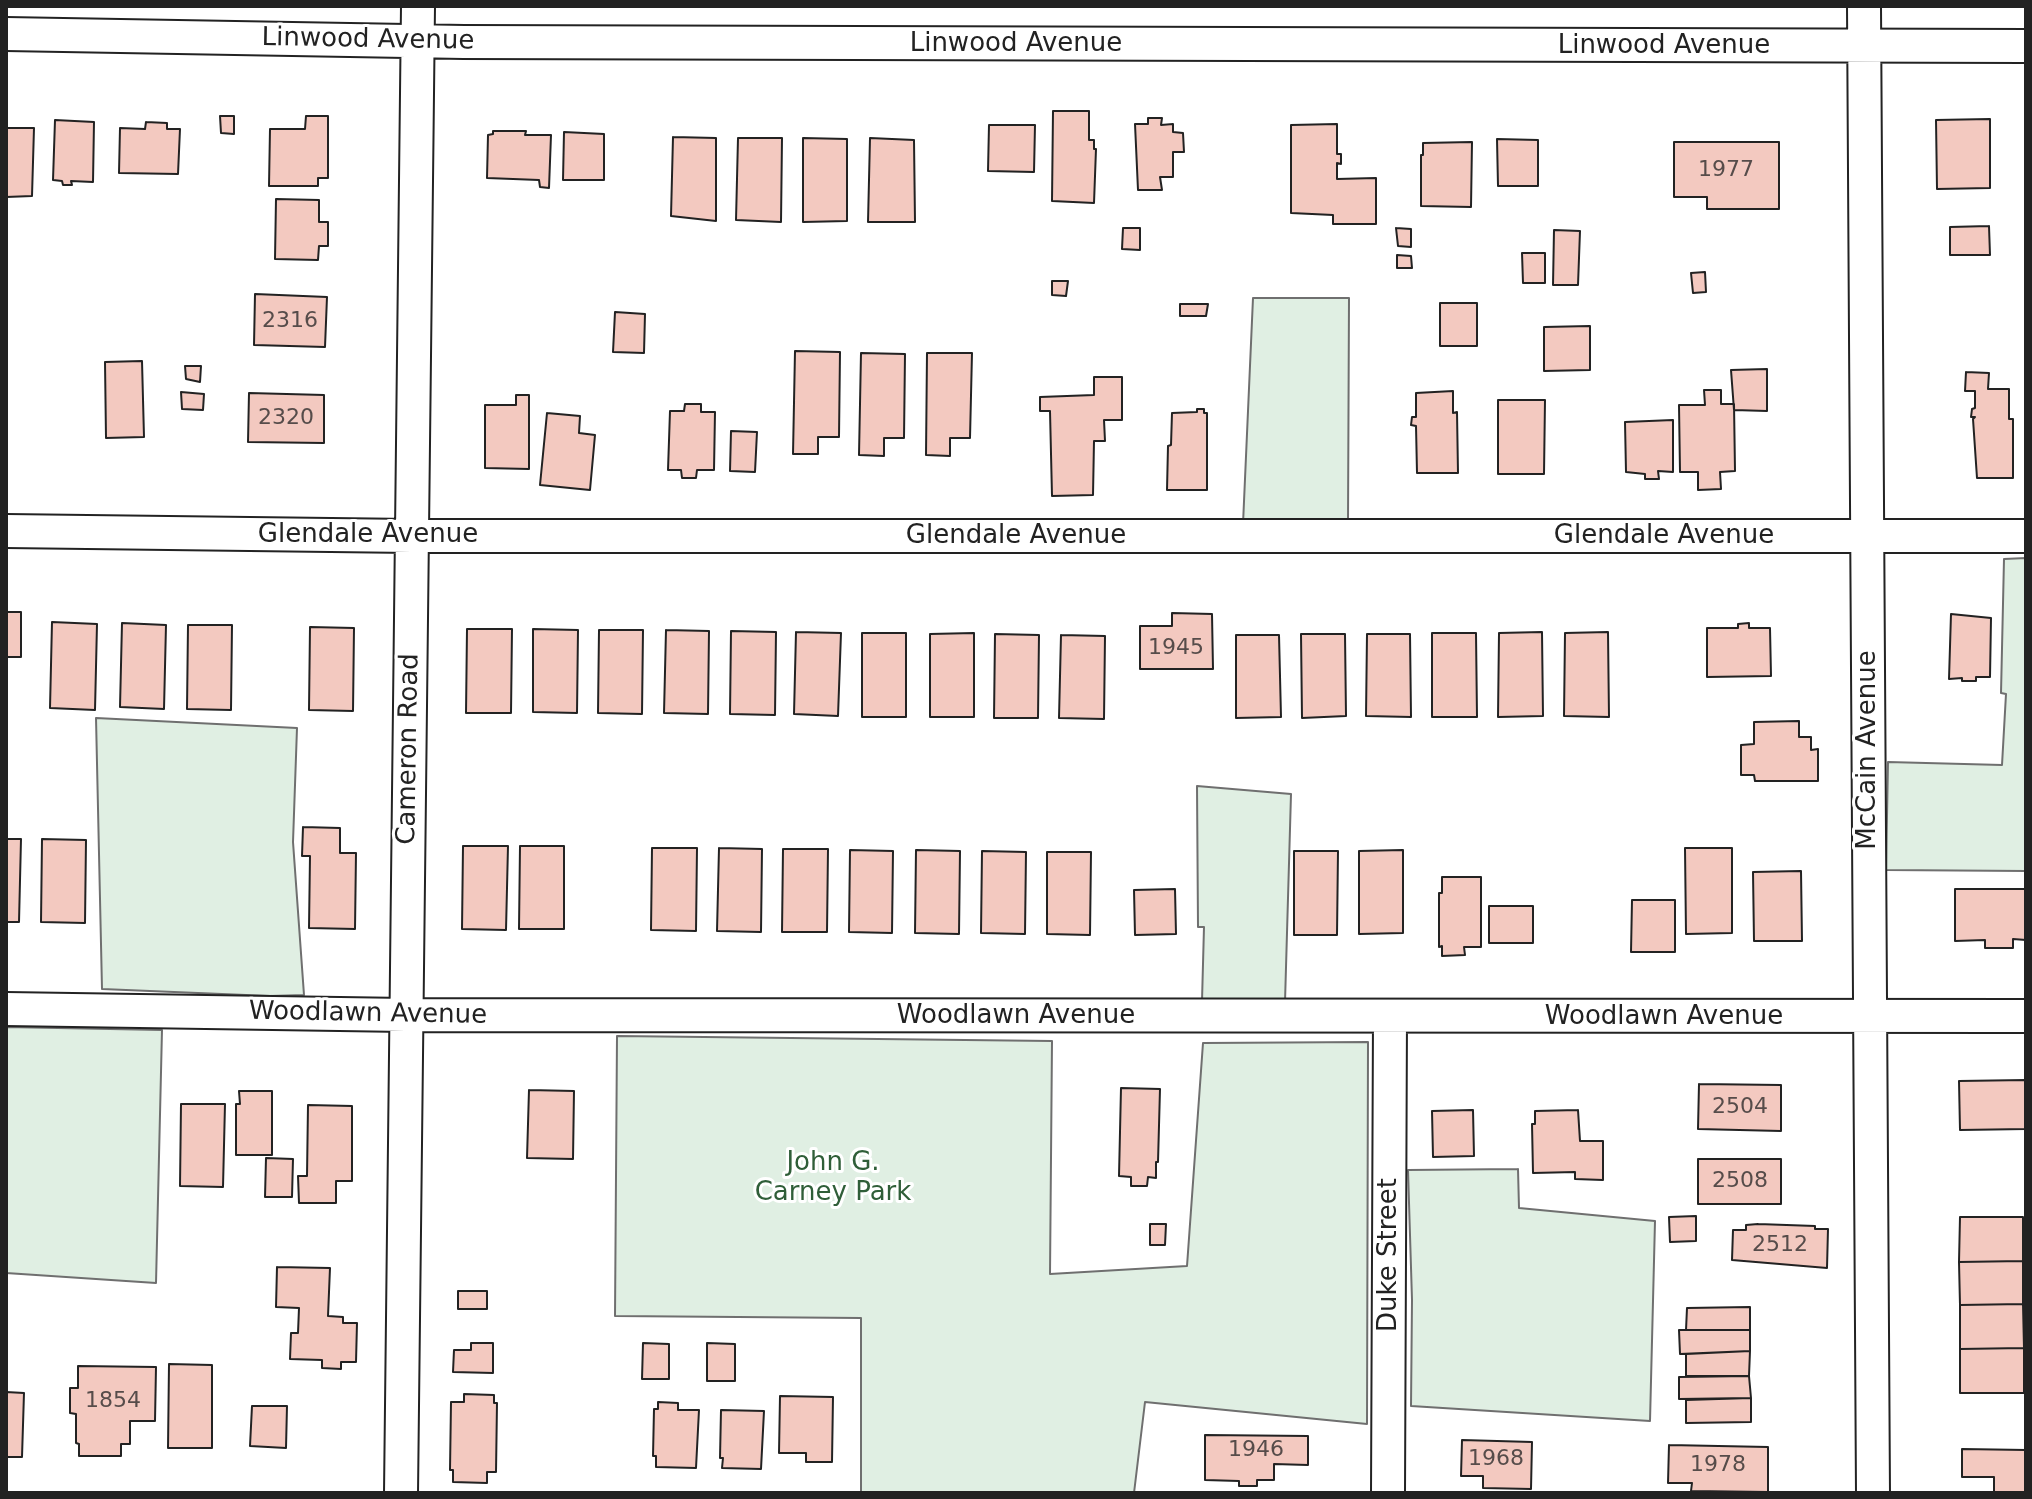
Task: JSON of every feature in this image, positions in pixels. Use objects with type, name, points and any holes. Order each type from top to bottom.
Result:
[{"type":"street","name":"Cameron Road","points":[[401,1493],[418,6]]},
{"type":"street","name":"McCain Avenue","points":[[1864,6],[1873,1493]]},
{"type":"street","name":"Linwood Avenue","points":[[6,34],[418,41],[2026,46]]},
{"type":"street","name":"Glendale Avenue","points":[[6,531],[412,536],[2026,536]]},
{"type":"street","name":"Woodlawn Avenue","points":[[6,1009],[406,1015],[2026,1016]]},
{"type":"street","name":"Duke Street","points":[[1388,1493],[1390,1017]]},
{"type":"green space","points":[[1253,298],[1349,298],[1348,522],[1243,524]]},
{"type":"green space","points":[[2026,558],[2026,871],[1886,870],[1888,762],[2002,765],[2006,694],[2001,693],[2004,559]]},
{"type":"green space","points":[[96,718],[297,728],[293,842],[304,995],[102,989]]},
{"type":"green space","points":[[1197,786],[1291,794],[1285,1002],[1202,1001],[1204,927],[1198,927]]},
{"type":"green space","points":[[6,1027],[162,1030],[156,1283],[6,1273]]},
{"type":"green space","name":"John G. Carney Park","points":[[617,1036],[1052,1041],[1050,1274],[1187,1266],[1203,1043],[1368,1042],[1367,1424],[1145,1402],[1134,1493],[861,1493],[861,1318],[615,1316]]},
{"type":"green space","points":[[1518,1169],[1519,1208],[1655,1221],[1650,1421],[1411,1406],[1408,1170]]},
{"type":"building","points":[[1053,111],[1089,111],[1089,140],[1094,140],[1096,149],[1094,203],[1052,201]]},
{"type":"building","points":[[220,116],[234,116],[234,134],[221,133]]},
{"type":"building","points":[[306,116],[328,116],[328,178],[318,178],[318,186],[269,186],[270,129],[305,129]]},
{"type":"building","points":[[1148,118],[1162,118],[1161,125],[1173,124],[1173,132],[1183,133],[1184,152],[1173,152],[1173,177],[1160,177],[1162,190],[1138,190],[1135,124],[1148,124]]},
{"type":"building","points":[[1990,119],[1990,188],[1937,189],[1936,120]]},
{"type":"building","points":[[55,120],[94,122],[93,182],[71,181],[72,185],[63,185],[62,181],[53,180]]},
{"type":"building","points":[[146,122],[167,123],[167,129],[180,129],[178,174],[119,173],[120,128],[145,129]]},
{"type":"building","points":[[1337,124],[1337,154],[1341,154],[1341,164],[1337,163],[1337,179],[1376,178],[1376,224],[1333,224],[1333,215],[1291,213],[1291,125]]},
{"type":"building","points":[[989,125],[1035,125],[1034,172],[988,171]]},
{"type":"building","points":[[6,128],[34,128],[32,196],[6,197]]},
{"type":"building","points":[[493,131],[551,135],[549,188],[540,187],[539,180],[487,178],[488,135]]},
{"type":"building","points":[[564,132],[604,134],[604,180],[563,180]]},
{"type":"building","points":[[673,137],[716,138],[716,221],[671,216]]},
{"type":"building","points":[[738,138],[782,138],[781,222],[736,220]]},
{"type":"building","points":[[803,138],[847,139],[847,221],[803,222]]},
{"type":"building","points":[[870,138],[914,140],[915,222],[868,222]]},
{"type":"building","points":[[1497,139],[1538,140],[1538,186],[1498,186]]},
{"type":"building","points":[[1472,142],[1471,207],[1421,206],[1423,143]]},
{"type":"building","points":[[1674,142],[1779,142],[1779,209],[1707,209],[1707,197],[1674,197]]},
{"type":"building","points":[[276,199],[319,200],[319,222],[328,222],[328,246],[319,246],[318,260],[275,259]]},
{"type":"building","points":[[1989,226],[1990,255],[1950,255],[1950,227]]},
{"type":"building","points":[[1123,228],[1140,228],[1140,250],[1122,249]]},
{"type":"building","points":[[1396,228],[1411,229],[1411,247],[1398,246]]},
{"type":"building","points":[[1554,230],[1580,231],[1578,285],[1553,285]]},
{"type":"building","points":[[1522,253],[1545,253],[1545,283],[1523,283]]},
{"type":"building","points":[[1397,255],[1411,256],[1412,268],[1397,268]]},
{"type":"building","points":[[1705,272],[1706,292],[1693,293],[1691,273]]},
{"type":"building","points":[[1052,281],[1068,281],[1066,296],[1052,295]]},
{"type":"building","points":[[255,294],[327,297],[325,347],[254,345]]},
{"type":"building","points":[[1440,303],[1477,303],[1477,346],[1440,346]]},
{"type":"building","points":[[1180,304],[1208,304],[1206,316],[1180,316]]},
{"type":"building","points":[[615,312],[645,314],[644,353],[613,352]]},
{"type":"building","points":[[1590,326],[1590,370],[1544,371],[1544,327]]},
{"type":"building","points":[[795,351],[840,352],[839,437],[818,437],[818,454],[793,454]]},
{"type":"building","points":[[861,353],[905,354],[904,438],[884,438],[884,456],[859,455]]},
{"type":"building","points":[[927,353],[972,353],[970,438],[950,438],[950,456],[926,455]]},
{"type":"building","points":[[142,361],[144,437],[106,438],[105,362]]},
{"type":"building","points":[[185,366],[201,366],[200,382],[186,379]]},
{"type":"building","points":[[1767,369],[1767,411],[1734,410],[1731,370]]},
{"type":"building","points":[[1966,372],[1989,373],[1988,389],[2009,389],[2009,419],[2013,419],[2013,478],[1977,478],[1975,417],[1971,417],[1975,408],[1975,391],[1965,391]]},
{"type":"building","points":[[1094,377],[1122,377],[1122,420],[1104,420],[1105,441],[1094,441],[1093,495],[1052,496],[1050,411],[1040,411],[1040,397],[1094,395]]},
{"type":"building","points":[[1704,390],[1721,390],[1721,404],[1734,404],[1735,471],[1720,472],[1721,489],[1698,490],[1698,472],[1680,472],[1679,405],[1705,405]]},
{"type":"building","points":[[1453,391],[1453,413],[1457,412],[1458,473],[1417,473],[1416,426],[1411,425],[1412,417],[1416,417],[1416,393]]},
{"type":"building","points":[[181,392],[204,394],[203,410],[182,409]]},
{"type":"building","points":[[249,393],[324,395],[324,443],[248,442]]},
{"type":"building","points":[[516,395],[529,395],[529,469],[485,468],[485,405],[516,405]]},
{"type":"building","points":[[1498,400],[1545,400],[1544,474],[1498,474]]},
{"type":"building","points":[[685,404],[701,404],[701,412],[715,412],[714,470],[697,470],[696,478],[682,478],[681,470],[668,470],[670,411],[684,411]]},
{"type":"building","points":[[1197,409],[1204,409],[1207,413],[1207,490],[1167,490],[1172,413],[1197,412]]},
{"type":"building","points":[[547,413],[580,416],[579,433],[595,435],[590,490],[540,485]]},
{"type":"building","points":[[1673,420],[1673,472],[1658,471],[1659,479],[1645,479],[1645,474],[1626,472],[1625,422]]},
{"type":"building","points":[[731,431],[757,432],[755,472],[730,471]]},
{"type":"building","points":[[6,612],[21,612],[21,657],[6,657]]},
{"type":"building","points":[[1172,613],[1212,614],[1213,669],[1140,669],[1140,626],[1172,626]]},
{"type":"building","points":[[1951,614],[1991,618],[1990,677],[1976,677],[1976,681],[1949,679]]},
{"type":"building","points":[[52,622],[97,624],[95,710],[50,708]]},
{"type":"building","points":[[122,623],[166,625],[164,709],[120,707]]},
{"type":"building","points":[[1749,623],[1749,628],[1770,628],[1771,676],[1707,677],[1707,628],[1738,628],[1738,624]]},
{"type":"building","points":[[188,625],[232,625],[231,710],[187,709]]},
{"type":"building","points":[[310,627],[354,628],[353,711],[309,710]]},
{"type":"building","points":[[467,629],[512,629],[511,713],[466,713]]},
{"type":"building","points":[[533,629],[578,630],[577,713],[533,712]]},
{"type":"building","points":[[599,630],[643,630],[642,714],[598,713]]},
{"type":"building","points":[[666,630],[709,631],[708,714],[664,713]]},
{"type":"building","points":[[731,631],[776,632],[775,715],[730,714]]},
{"type":"building","points":[[796,632],[841,633],[838,716],[794,714]]},
{"type":"building","points":[[1542,632],[1543,716],[1498,717],[1499,633]]},
{"type":"building","points":[[1608,632],[1609,717],[1564,716],[1565,633]]},
{"type":"building","points":[[862,633],[906,633],[906,717],[862,717]]},
{"type":"building","points":[[974,633],[974,717],[930,717],[930,634]]},
{"type":"building","points":[[1432,633],[1476,633],[1477,717],[1432,717]]},
{"type":"building","points":[[995,634],[1039,635],[1038,718],[994,718]]},
{"type":"building","points":[[1301,634],[1345,634],[1346,716],[1302,718]]},
{"type":"building","points":[[1367,634],[1410,634],[1411,717],[1366,716]]},
{"type":"building","points":[[1061,635],[1105,636],[1104,719],[1059,718]]},
{"type":"building","points":[[1236,635],[1279,635],[1281,717],[1236,718]]},
{"type":"building","points":[[1799,721],[1799,737],[1811,737],[1811,750],[1818,749],[1818,781],[1755,781],[1754,775],[1741,775],[1741,745],[1754,744],[1754,722]]},
{"type":"building","points":[[303,827],[340,828],[340,853],[356,853],[355,929],[309,928],[310,856],[302,856]]},
{"type":"building","points":[[6,839],[21,839],[19,922],[6,922]]},
{"type":"building","points":[[42,839],[86,840],[85,923],[41,922]]},
{"type":"building","points":[[463,846],[508,846],[506,930],[462,929]]},
{"type":"building","points":[[520,846],[564,846],[564,929],[519,929]]},
{"type":"building","points":[[652,848],[697,848],[696,931],[651,930]]},
{"type":"building","points":[[719,848],[762,849],[761,932],[717,931]]},
{"type":"building","points":[[1685,848],[1732,848],[1732,933],[1686,934]]},
{"type":"building","points":[[783,849],[828,849],[827,932],[782,932]]},
{"type":"building","points":[[850,850],[893,851],[892,933],[849,932]]},
{"type":"building","points":[[916,850],[960,851],[959,934],[915,933]]},
{"type":"building","points":[[1403,850],[1403,933],[1359,934],[1359,851]]},
{"type":"building","points":[[982,851],[1026,852],[1025,934],[981,933]]},
{"type":"building","points":[[1294,851],[1338,851],[1337,935],[1294,935]]},
{"type":"building","points":[[1047,852],[1091,852],[1090,935],[1047,934]]},
{"type":"building","points":[[1801,871],[1802,941],[1754,941],[1753,872]]},
{"type":"building","points":[[1442,877],[1481,877],[1481,947],[1464,947],[1465,955],[1442,956],[1442,946],[1439,947]]},
{"type":"building","points":[[1175,889],[1176,934],[1135,935],[1134,890]]},
{"type":"building","points":[[1955,889],[2026,889],[2026,940],[2013,939],[2013,948],[1985,948],[1985,940],[1955,941]]},
{"type":"building","points":[[1632,900],[1675,900],[1675,952],[1631,952]]},
{"type":"building","points":[[1489,906],[1533,906],[1533,943],[1489,943]]},
{"type":"building","points":[[2026,1080],[2026,1129],[1960,1130],[1959,1081]]},
{"type":"building","points":[[1699,1084],[1781,1085],[1781,1131],[1698,1129]]},
{"type":"building","points":[[1121,1088],[1160,1089],[1156,1178],[1148,1177],[1147,1186],[1131,1186],[1131,1177],[1119,1176]]},
{"type":"building","points":[[529,1090],[574,1091],[573,1159],[527,1158]]},
{"type":"building","points":[[239,1091],[272,1091],[272,1155],[236,1155]]},
{"type":"building","points":[[181,1104],[225,1104],[223,1187],[180,1186]]},
{"type":"building","points":[[308,1105],[352,1106],[352,1181],[336,1181],[336,1203],[299,1203],[298,1176],[307,1176]]},
{"type":"building","points":[[1473,1110],[1474,1156],[1433,1157],[1432,1111]]},
{"type":"building","points":[[1578,1110],[1580,1141],[1603,1141],[1603,1180],[1575,1179],[1575,1172],[1533,1173],[1532,1124],[1535,1124],[1535,1111]]},
{"type":"building","points":[[266,1158],[293,1159],[292,1197],[265,1197]]},
{"type":"building","points":[[1698,1159],[1781,1159],[1781,1204],[1698,1204]]},
{"type":"building","points":[[1696,1216],[1696,1241],[1670,1242],[1669,1217]]},
{"type":"building","points":[[1960,1217],[2023,1217],[2023,1261],[1959,1262]]},
{"type":"building","points":[[1150,1224],[1166,1224],[1165,1245],[1150,1245]]},
{"type":"building","points":[[1746,1225],[1828,1229],[1827,1268],[1732,1260],[1733,1230],[1746,1230]]},
{"type":"building","points":[[2023,1261],[2023,1304],[1960,1305],[1959,1262]]},
{"type":"building","points":[[277,1267],[330,1268],[328,1316],[343,1317],[343,1323],[357,1323],[356,1362],[341,1362],[341,1369],[322,1368],[322,1360],[290,1359],[291,1333],[298,1333],[299,1308],[276,1307]]},
{"type":"building","points":[[458,1291],[487,1291],[487,1309],[458,1309]]},
{"type":"building","points":[[2023,1304],[2024,1348],[1960,1349],[1960,1305]]},
{"type":"building","points":[[1750,1307],[1750,1330],[1686,1330],[1687,1308]]},
{"type":"building","points":[[1679,1330],[1750,1330],[1750,1351],[1680,1354]]},
{"type":"building","points":[[471,1343],[493,1343],[493,1373],[453,1372],[454,1350],[471,1350]]},
{"type":"building","points":[[643,1343],[669,1344],[669,1379],[642,1379]]},
{"type":"building","points":[[707,1343],[735,1344],[735,1381],[707,1381]]},
{"type":"building","points":[[2024,1348],[2024,1393],[1960,1393],[1960,1349]]},
{"type":"building","points":[[1750,1351],[1749,1376],[1686,1376],[1686,1354]]},
{"type":"building","points":[[169,1364],[212,1365],[212,1448],[168,1448]]},
{"type":"building","points":[[78,1366],[156,1367],[155,1421],[130,1421],[130,1444],[121,1444],[121,1456],[79,1456],[76,1414],[70,1413],[70,1388],[78,1388]]},
{"type":"building","points":[[1749,1376],[1751,1398],[1679,1399],[1679,1377]]},
{"type":"building","points":[[6,1392],[24,1393],[22,1457],[6,1457]]},
{"type":"building","points":[[464,1394],[494,1395],[494,1403],[497,1403],[496,1472],[487,1472],[487,1483],[453,1482],[453,1470],[450,1470],[451,1402],[464,1402]]},
{"type":"building","points":[[780,1396],[833,1397],[832,1462],[806,1462],[806,1453],[779,1453]]},
{"type":"building","points":[[1751,1398],[1751,1422],[1686,1423],[1686,1400]]},
{"type":"building","points":[[658,1402],[678,1403],[678,1410],[699,1410],[696,1468],[656,1467],[656,1456],[653,1456],[654,1409],[658,1409]]},
{"type":"building","points":[[252,1406],[287,1406],[286,1448],[250,1446]]},
{"type":"building","points":[[721,1410],[764,1411],[761,1469],[722,1468]]},
{"type":"building","points":[[1205,1435],[1308,1436],[1308,1465],[1274,1464],[1274,1480],[1257,1480],[1257,1486],[1239,1486],[1239,1481],[1205,1480]]},
{"type":"building","points":[[1462,1440],[1532,1442],[1531,1489],[1483,1488],[1483,1476],[1461,1476]]},
{"type":"building","points":[[1669,1445],[1768,1447],[1768,1492],[1691,1491],[1692,1483],[1668,1483]]},
{"type":"building","points":[[1962,1449],[2026,1450],[2026,1493],[1994,1493],[1994,1477],[1962,1477]]}]
